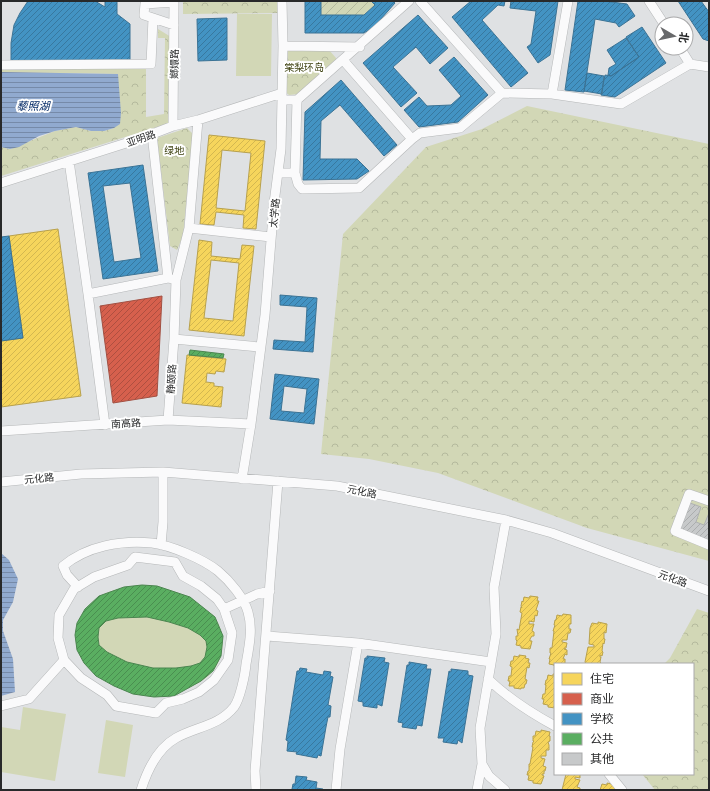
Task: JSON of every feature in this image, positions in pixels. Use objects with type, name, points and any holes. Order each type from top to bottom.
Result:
[{"type":"street","name":"太学路","points":[[242,479],[252,424],[281,149],[283,46],[282,1]]},
{"type":"street","points":[[409,1],[297,100],[296,173],[298,184],[302,189],[359,188],[420,133],[460,128],[502,93],[552,94],[620,104],[690,64],[709,67]]},
{"type":"street","points":[[420,1],[502,93]]},
{"type":"street","points":[[552,94],[568,1]]},
{"type":"street","points":[[649,1],[659,16]]},
{"type":"street","points":[[174,2],[145,4],[144,15],[174,25]]},
{"type":"street","name":"嫏嬛路","points":[[173,126],[174,2]]},
{"type":"street","points":[[1,65],[151,64],[153,18]]},
{"type":"street","points":[[283,46],[360,47]]},
{"type":"street","points":[[685,56],[690,64]]},
{"type":"street","points":[[343,60],[412,139]]},
{"type":"street","name":"亚明路","points":[[1,183],[173,126],[282,97],[297,100]]},
{"type":"street","points":[[172,279],[189,228],[198,120]]},
{"type":"street","points":[[152,134],[172,279]]},
{"type":"street","points":[[69,161],[106,424]]},
{"type":"street","points":[[278,173],[296,173]]},
{"type":"street","points":[[189,228],[271,236]]},
{"type":"street","points":[[88,294],[172,279]]},
{"type":"street","name":"静颐路","points":[[168,420],[174,339],[172,279]]},
{"type":"street","points":[[174,339],[260,347]]},
{"type":"street","name":"南高路","points":[[1,431],[168,420],[252,424]]},
{"type":"street","points":[[161,545],[163,522],[163,472]]},
{"type":"street","name":"元化路","points":[[1,482],[81,474],[163,472],[337,486],[506,520],[552,533],[709,591]]},
{"type":"street","points":[[256,790],[255,771],[267,636],[278,481]]},
{"type":"street","points":[[709,501],[689,494],[675,531],[709,545]]},
{"type":"street","points":[[477,790],[482,764],[480,728],[496,634],[494,587],[506,520]]},
{"type":"street","points":[[78,587],[66,575],[63,566],[71,559],[94,549],[117,543],[136,541],[161,545],[189,554],[218,571],[240,595],[248,612],[250,632],[244,678],[235,706],[225,716],[211,725],[175,738],[163,749],[150,766],[144,778],[141,790]]},
{"type":"street","points":[[136,557],[175,562],[183,576],[201,586],[217,599],[224,609],[232,633],[228,660],[214,680],[199,692],[183,699],[166,703],[156,713],[116,706],[107,696],[81,678],[64,660],[58,638],[59,615],[74,589],[78,587],[94,577],[128,565],[136,557]]},
{"type":"street","points":[[224,609],[257,594],[270,591]]},
{"type":"street","points":[[267,636],[358,643],[491,662]]},
{"type":"street","points":[[336,790],[340,749],[358,643]]},
{"type":"street","points":[[1,706],[29,699],[64,660]]},
{"type":"street","points":[[488,679],[501,692],[526,710],[554,725]]},
{"type":"street","points":[[482,764],[489,776],[504,790]]},
{"type":"street","points":[[610,775],[622,790]]},
{"type":"green space","points":[[183,1],[278,1],[278,13],[183,14]]},
{"type":"green space","points":[[321,1],[371,1],[375,5],[364,15],[321,15]]},
{"type":"green space","points":[[237,14],[272,14],[271,76],[236,76]]},
{"type":"green space","points":[[158,29],[171,37],[170,123],[1,176],[1,147],[10,149],[55,131],[76,127],[91,131],[104,131],[114,128],[118,74],[1,72],[1,69],[146,69],[146,117],[164,114],[165,38],[158,38]]},
{"type":"green space","name":"棠梨环岛","points":[[287,50],[329,50],[336,58],[336,62],[298,94],[289,95],[286,92]]},
{"type":"green space","points":[[527,106],[709,144],[709,561],[587,528],[438,473],[369,459],[321,454],[343,234],[426,147],[482,129]]},
{"type":"green space","name":"绿地","points":[[187,128],[193,134],[183,236],[177,250],[170,246],[157,138]]},
{"type":"green space","points":[[142,585],[176,592],[192,600],[213,615],[221,630],[223,644],[222,652],[213,671],[202,681],[175,695],[163,695],[123,687],[103,680],[86,665],[80,656],[77,647],[77,628],[85,610],[91,603],[103,594]]},
{"type":"green space","points":[[697,609],[709,613],[709,790],[655,790],[643,775],[694,775],[694,663],[665,663],[670,658]]},
{"type":"green space","points":[[23,707],[66,714],[55,781],[1,772],[1,727],[20,730]]},
{"type":"green space","points":[[106,720],[133,725],[125,777],[98,773]]},
{"type":"water","name":"藜照湖","points":[[1,72],[118,74],[121,113],[120,124],[114,128],[104,131],[91,131],[76,127],[55,131],[39,136],[19,147],[10,149],[1,147]]},
{"type":"water","points":[[1,553],[9,560],[18,579],[13,602],[3,620],[3,631],[13,659],[15,692],[1,696]]},
{"type":"building: 住宅","points":[[209,135],[265,141],[256,229],[243,228],[244,215],[216,212],[214,225],[200,224]],"holes":[[[222,150],[251,153],[245,211],[216,208]]]},
{"type":"building: 住宅","points":[[58,229],[81,396],[1,407],[1,341],[23,338],[9,236]]},
{"type":"building: 住宅","points":[[199,240],[212,242],[211,256],[240,259],[242,245],[254,246],[244,336],[189,330]],"holes":[[[211,260],[239,263],[233,321],[204,318]]]},
{"type":"building: 住宅","points":[[187,355],[226,359],[224,372],[216,371],[215,374],[207,373],[206,382],[214,383],[214,386],[223,387],[221,407],[182,403]]},
{"type":"building: 住宅","points":[[530,596],[538,597],[537,601],[539,601],[536,610],[538,611],[537,616],[535,615],[534,622],[529,621],[529,624],[534,624],[532,631],[534,632],[534,636],[530,639],[530,641],[532,641],[530,649],[521,648],[521,646],[516,645],[516,636],[518,636],[517,629],[519,630],[522,613],[520,612],[521,607],[522,608],[522,601],[523,602],[524,597],[529,598]]},
{"type":"building: 住宅","points":[[563,614],[571,615],[571,624],[569,624],[569,629],[571,629],[570,633],[568,633],[567,640],[562,640],[562,642],[567,643],[566,648],[564,649],[567,650],[567,655],[565,654],[563,659],[565,659],[565,663],[554,663],[554,665],[549,664],[555,620],[557,615],[562,616]]},
{"type":"building: 住宅","points":[[598,622],[607,624],[606,633],[604,632],[605,639],[604,644],[603,643],[603,652],[602,656],[600,655],[601,663],[586,663],[588,647],[594,647],[594,645],[589,644],[590,628],[592,623],[598,624]]},
{"type":"building: 住宅","points":[[519,655],[526,656],[525,658],[529,659],[528,663],[530,663],[529,668],[527,667],[525,679],[527,680],[526,684],[524,688],[521,689],[514,688],[514,686],[509,686],[510,681],[508,681],[509,676],[511,676],[511,661],[513,661],[514,656],[519,657]]},
{"type":"building: 住宅","points":[[554,674],[554,708],[543,704],[544,699],[542,699],[543,694],[545,694],[545,685],[548,675],[553,676]]},
{"type":"building: 住宅","points":[[541,730],[550,732],[550,741],[548,742],[549,750],[546,750],[546,756],[541,756],[541,758],[545,759],[543,766],[546,767],[544,774],[542,774],[544,776],[541,784],[533,783],[533,781],[528,780],[529,775],[527,775],[534,741],[533,736],[535,736],[536,731],[541,732]]},
{"type":"building: 住宅","points":[[566,775],[580,775],[580,778],[575,777],[575,779],[580,780],[577,787],[580,788],[580,790],[562,790]]},
{"type":"building: 住宅","points":[[607,783],[616,785],[616,790],[600,790],[602,784],[607,785]]},
{"type":"building: 商业","points":[[162,296],[157,396],[113,403],[100,306]]},
{"type":"building: 学校","points":[[28,1],[95,1],[105,7],[105,1],[117,1],[117,14],[130,24],[130,61],[11,63],[11,43],[14,25]]},
{"type":"building: 学校","points":[[305,1],[321,1],[321,15],[364,15],[375,5],[371,1],[393,1],[395,3],[374,27],[364,33],[305,33]]},
{"type":"building: 学校","points":[[471,1],[505,1],[504,6],[498,5],[482,20],[528,73],[511,87],[452,17]]},
{"type":"building: 学校","points":[[511,1],[558,1],[550,55],[538,63],[527,47],[531,44],[536,11],[510,8]]},
{"type":"building: 学校","points":[[578,1],[604,1],[627,4],[635,16],[619,27],[616,23],[595,19],[584,92],[565,90]]},
{"type":"building: 学校","points":[[678,1],[701,1],[709,12],[709,41],[703,39],[694,25],[694,16],[688,16]]},
{"type":"building: 学校","points":[[418,15],[448,48],[430,64],[416,47],[393,67],[417,93],[401,107],[363,63]]},
{"type":"building: 学校","points":[[227,18],[227,60],[198,61],[197,19]]},
{"type":"building: 学校","points":[[642,27],[654,45],[654,56],[661,56],[666,63],[615,97],[601,95],[605,75],[611,76],[639,57],[626,37]]},
{"type":"building: 学校","points":[[626,38],[639,57],[611,76],[608,75],[609,68],[616,64],[607,50]]},
{"type":"building: 学校","points":[[454,57],[488,95],[458,122],[419,127],[404,110],[419,97],[427,106],[451,105],[461,96],[439,70]]},
{"type":"building: 学校","points":[[587,73],[604,76],[602,94],[584,91]]},
{"type":"building: 学校","points":[[341,80],[397,145],[384,156],[340,105],[321,121],[320,159],[357,159],[369,171],[357,179],[303,180],[305,112]]},
{"type":"building: 学校","points":[[143,165],[158,271],[103,279],[88,173]],"holes":[[[130,183],[141,258],[114,262],[103,186]]]},
{"type":"building: 学校","points":[[9,236],[23,338],[1,341],[1,237]]},
{"type":"building: 学校","points":[[280,295],[317,298],[313,352],[273,349],[274,340],[305,342],[307,307],[280,305]]},
{"type":"building: 学校","points":[[275,374],[319,379],[314,424],[270,419]],"holes":[[[284,386],[307,389],[304,413],[281,411]]]},
{"type":"building: 学校","points":[[367,656],[385,658],[384,662],[389,663],[382,706],[377,704],[377,708],[363,706],[363,702],[358,701],[365,658],[367,658]]},
{"type":"building: 学校","points":[[409,662],[427,665],[426,669],[431,669],[422,726],[417,725],[416,729],[402,727],[403,723],[398,722],[407,665],[409,665]]},
{"type":"building: 学校","points":[[300,668],[307,669],[306,672],[323,675],[324,671],[331,672],[330,676],[333,677],[328,705],[331,706],[330,717],[328,717],[321,756],[318,755],[317,758],[296,754],[297,752],[287,751],[288,741],[286,740],[297,671],[299,671]]},
{"type":"building: 学校","points":[[451,669],[468,671],[468,675],[473,676],[462,743],[458,740],[457,744],[443,742],[444,738],[438,738],[449,671],[451,672]]},
{"type":"building: 学校","points":[[296,776],[307,777],[306,780],[317,782],[316,788],[323,790],[292,789],[293,784],[295,784]]},
{"type":"building: 公共","points":[[190,350],[224,354],[223,358],[189,355]]},
{"type":"building: 公共","points":[[142,585],[157,586],[190,597],[215,617],[223,636],[221,656],[213,671],[201,681],[174,696],[154,697],[133,694],[96,676],[84,663],[77,650],[75,635],[77,623],[85,609],[99,596],[124,587]],"holes":[[[147,617],[188,628],[200,635],[206,641],[207,647],[205,657],[200,663],[176,668],[153,668],[127,662],[107,652],[99,645],[99,628],[106,621],[118,618]]]},
{"type":"building: 其他","points":[[690,503],[701,507],[696,522],[704,525],[709,513],[709,543],[679,531]]}]
